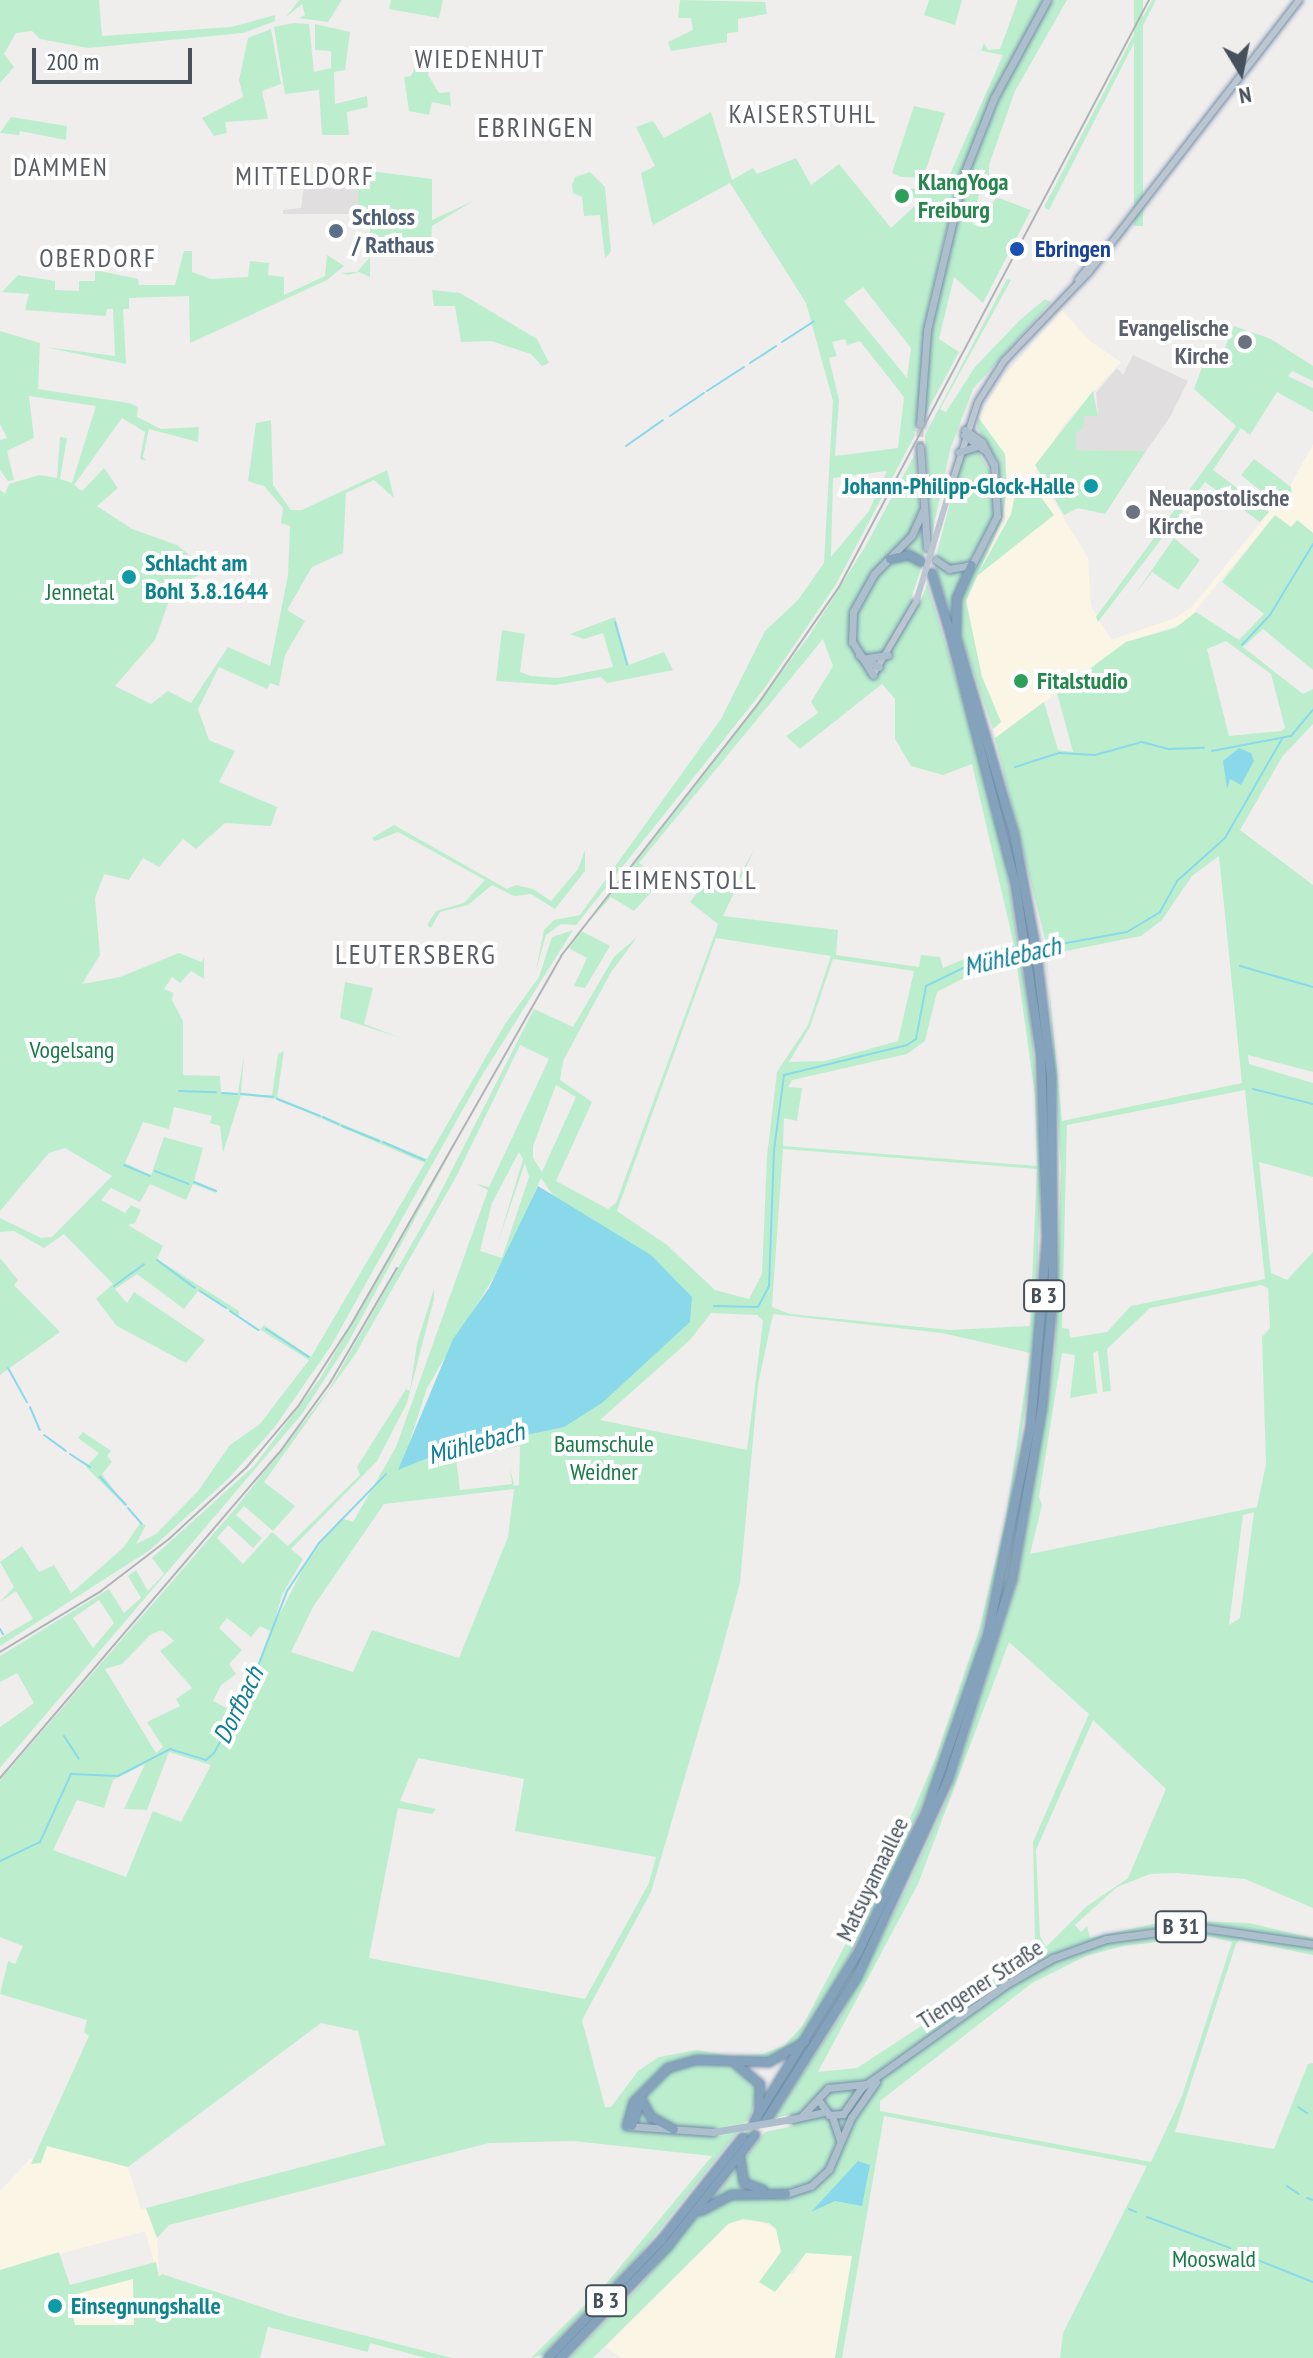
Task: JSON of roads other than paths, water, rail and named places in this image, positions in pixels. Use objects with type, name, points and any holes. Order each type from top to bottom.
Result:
[{"type":"highway","points":[[890,559],[909,555],[921,562]]},
{"type":"highway","name":"B 3","points":[[959,647],[957,598],[972,565]]},
{"type":"highway","name":"B 3","points":[[932,573],[983,737]]},
{"type":"highway","name":"B 3","points":[[948,625],[959,647],[987,751],[1031,948],[1055,1149],[1053,1295],[1036,1448],[992,1636]]},
{"type":"highway","name":"Matsuyamaallee","points":[[760,2118],[809,2039],[913,1842],[992,1636]]},
{"type":"highway","name":"Matsuyamaallee","points":[[760,2118],[833,2017],[904,1883],[962,1743],[992,1636]]},
{"type":"highway","points":[[630,2126],[642,2095],[660,2073],[687,2061],[736,2064],[775,2060],[809,2039]]},
{"type":"highway","points":[[736,2064],[760,2084],[760,2118]]},
{"type":"highway","points":[[642,2095],[651,2117],[674,2130]]},
{"type":"highway","name":"B 3","points":[[560,2358],[693,2216],[755,2135]]},
{"type":"highway","name":"B 3","points":[[548,2358],[661,2241],[743,2137]]},
{"type":"highway","points":[[741,2154],[744,2183],[786,2194]]},
{"type":"highway","name":"B 31","points":[[693,2216],[731,2195],[786,2194]]},
{"type":"main road","points":[[920,424],[927,330],[956,200],[994,98],[1047,0]]},
{"type":"main road","points":[[923,510],[912,535],[890,559],[853,612],[851,635],[863,657],[876,671],[916,602],[964,432],[990,383],[1186,152],[1299,0]]},
{"type":"main road","points":[[964,432],[977,446],[988,452]]},
{"type":"main road","points":[[964,432],[988,452]]},
{"type":"main road","points":[[959,452],[977,446]]},
{"type":"main road","points":[[920,447],[927,548]]},
{"type":"main road","name":"B 3","points":[[972,565],[990,535],[998,504],[988,452]]},
{"type":"main road","points":[[936,560],[949,569],[972,565]]},
{"type":"main road","points":[[863,657],[888,655]]},
{"type":"main road","name":"Tiengener Straße","points":[[630,2126],[713,2132],[802,2116],[843,2114],[850,2099],[867,2084],[884,2075],[1007,1984],[1053,1958],[1106,1939],[1197,1927],[1313,1944]]},
{"type":"main road","name":"B 31","points":[[786,2194],[819,2180],[866,2092],[884,2075]]},
{"type":"main road","name":"Tiengener Straße","points":[[802,2116],[820,2102],[828,2088],[844,2089],[867,2084]]},
{"type":"main road","points":[[844,2089],[850,2099]]},
{"type":"main road","points":[[820,2102],[841,2143]]},
{"type":"main road","name":"B 31","points":[[843,2114],[845,2133]]},
{"type":"water","points":[[1239,748],[1251,753],[1254,761],[1241,785],[1230,779],[1227,789],[1223,761]]},
{"type":"water","points":[[538,1186],[651,1255],[692,1297],[690,1322],[602,1403],[564,1427],[438,1454],[398,1470],[453,1339],[489,1288]]},
{"type":"water","points":[[858,2161],[870,2165],[862,2206],[835,2201],[811,2212]]},
{"type":"waterway","points":[[782,342],[814,321]]},
{"type":"waterway","points":[[750,363],[776,346]]},
{"type":"waterway","points":[[707,391],[744,367]]},
{"type":"waterway","points":[[670,416],[704,393]]},
{"type":"waterway","points":[[626,446],[663,420]]},
{"type":"waterway","points":[[1242,645],[1270,615],[1313,544]]},
{"type":"waterway","points":[[615,622],[627,664]]},
{"type":"waterway","name":"Mühlebach","points":[[1212,751],[1291,736],[1313,710]]},
{"type":"waterway","name":"Mühlebach","points":[[1039,948],[1127,932],[1160,912],[1177,881],[1225,838],[1282,739]]},
{"type":"waterway","name":"Mühlebach","points":[[1015,767],[1059,753],[1095,755],[1142,742],[1169,749],[1204,748]]},
{"type":"waterway","name":"Mühlebach","points":[[714,1306],[758,1307],[769,1286],[774,1150],[784,1075],[907,1045],[916,1039],[926,986],[984,958],[1021,951]]},
{"type":"waterway","points":[[1240,966],[1313,987]]},
{"type":"waterway","points":[[1253,1089],[1313,1104]]},
{"type":"waterway","points":[[179,1091],[216,1092]]},
{"type":"waterway","points":[[222,1093],[237,1094]]},
{"type":"waterway","points":[[241,1094],[273,1097]]},
{"type":"waterway","points":[[277,1099],[320,1116]]},
{"type":"waterway","points":[[323,1117],[338,1124]]},
{"type":"waterway","points":[[342,1126],[379,1141]]},
{"type":"waterway","points":[[383,1142],[424,1160]]},
{"type":"waterway","points":[[124,1165],[150,1176]]},
{"type":"waterway","points":[[155,1171],[189,1184]]},
{"type":"waterway","points":[[194,1182],[216,1191]]},
{"type":"waterway","points":[[157,1260],[195,1288]]},
{"type":"waterway","points":[[114,1286],[144,1264]]},
{"type":"waterway","points":[[200,1291],[226,1308]]},
{"type":"waterway","points":[[230,1311],[258,1330]]},
{"type":"waterway","points":[[266,1329],[309,1357]]},
{"type":"waterway","points":[[8,1368],[27,1402]]},
{"type":"waterway","points":[[30,1407],[40,1430]]},
{"type":"waterway","points":[[44,1435],[66,1451]]},
{"type":"waterway","points":[[70,1454],[90,1467]]},
{"type":"waterway","name":"Dorfbach","points":[[0,1861],[40,1842],[71,1774],[118,1776],[170,1749],[206,1760],[214,1753],[250,1687],[287,1591],[319,1543],[386,1474]]},
{"type":"waterway","points":[[100,1477],[126,1505]]},
{"type":"waterway","points":[[128,1508],[142,1524]]},
{"type":"waterway","points":[[0,1629],[3,1634]]},
{"type":"waterway","points":[[64,1736],[79,1759]]},
{"type":"waterway","points":[[1298,2107],[1307,2113]]},
{"type":"waterway","points":[[1287,2186],[1299,2194]]},
{"type":"waterway","points":[[1307,2198],[1313,2200]]},
{"type":"waterway","points":[[1129,2209],[1136,2212]]},
{"type":"waterway","points":[[1147,2217],[1230,2248]]},
{"type":"waterway","points":[[1240,2253],[1313,2282]]},
{"type":"tunnel","points":[[920,424],[920,447]]},
{"type":"railway","points":[[0,1652],[101,1591],[169,1539],[246,1468],[299,1405],[352,1323],[561,956],[758,704],[839,587],[1149,0]]},
{"type":"railway","points":[[0,1778],[279,1453],[330,1383],[397,1268]]},
{"type":"place","name":"KlangYoga Freiburg","points":[[902,196]]},
{"type":"place","name":"Schloss / Rathaus","points":[[336,231]]},
{"type":"place","name":"Ebringen","points":[[1017,249]]},
{"type":"place","name":"Evangelische Kirche","points":[[1245,342]]},
{"type":"place","name":"Johann-Philipp-Glock-Halle","points":[[1091,486]]},
{"type":"place","name":"Neuapostolische Kirche","points":[[1133,512]]},
{"type":"place","name":"Schlacht am Bohl 3.8.1644","points":[[129,577]]},
{"type":"place","name":"Fitalstudio","points":[[1021,681]]},
{"type":"place","name":"Einsegnungshalle","points":[[55,2306]]},
{"type":"district","name":"WIEDENHUT","points":[[480,59]]},
{"type":"district","name":"KAISERSTUHL","points":[[803,114]]},
{"type":"district","name":"EBRINGEN","points":[[536,127]]},
{"type":"district","name":"DAMMEN","points":[[61,167]]},
{"type":"district","name":"MITTELDORF","points":[[305,176]]},
{"type":"district","name":"OBERDORF","points":[[98,258]]},
{"type":"district","name":"LEIMENSTOLL","points":[[683,880]]},
{"type":"district","name":"LEUTERSBERG","points":[[416,954]]},
{"type":"park label","name":"Jennetal","points":[[80,592]]},
{"type":"park label","name":"Vogelsang","points":[[72,1050]]},
{"type":"park label","name":"Baumschule Weidner","points":[[604,1458]]},
{"type":"park label","name":"Mooswald","points":[[1214,2259]]}]
